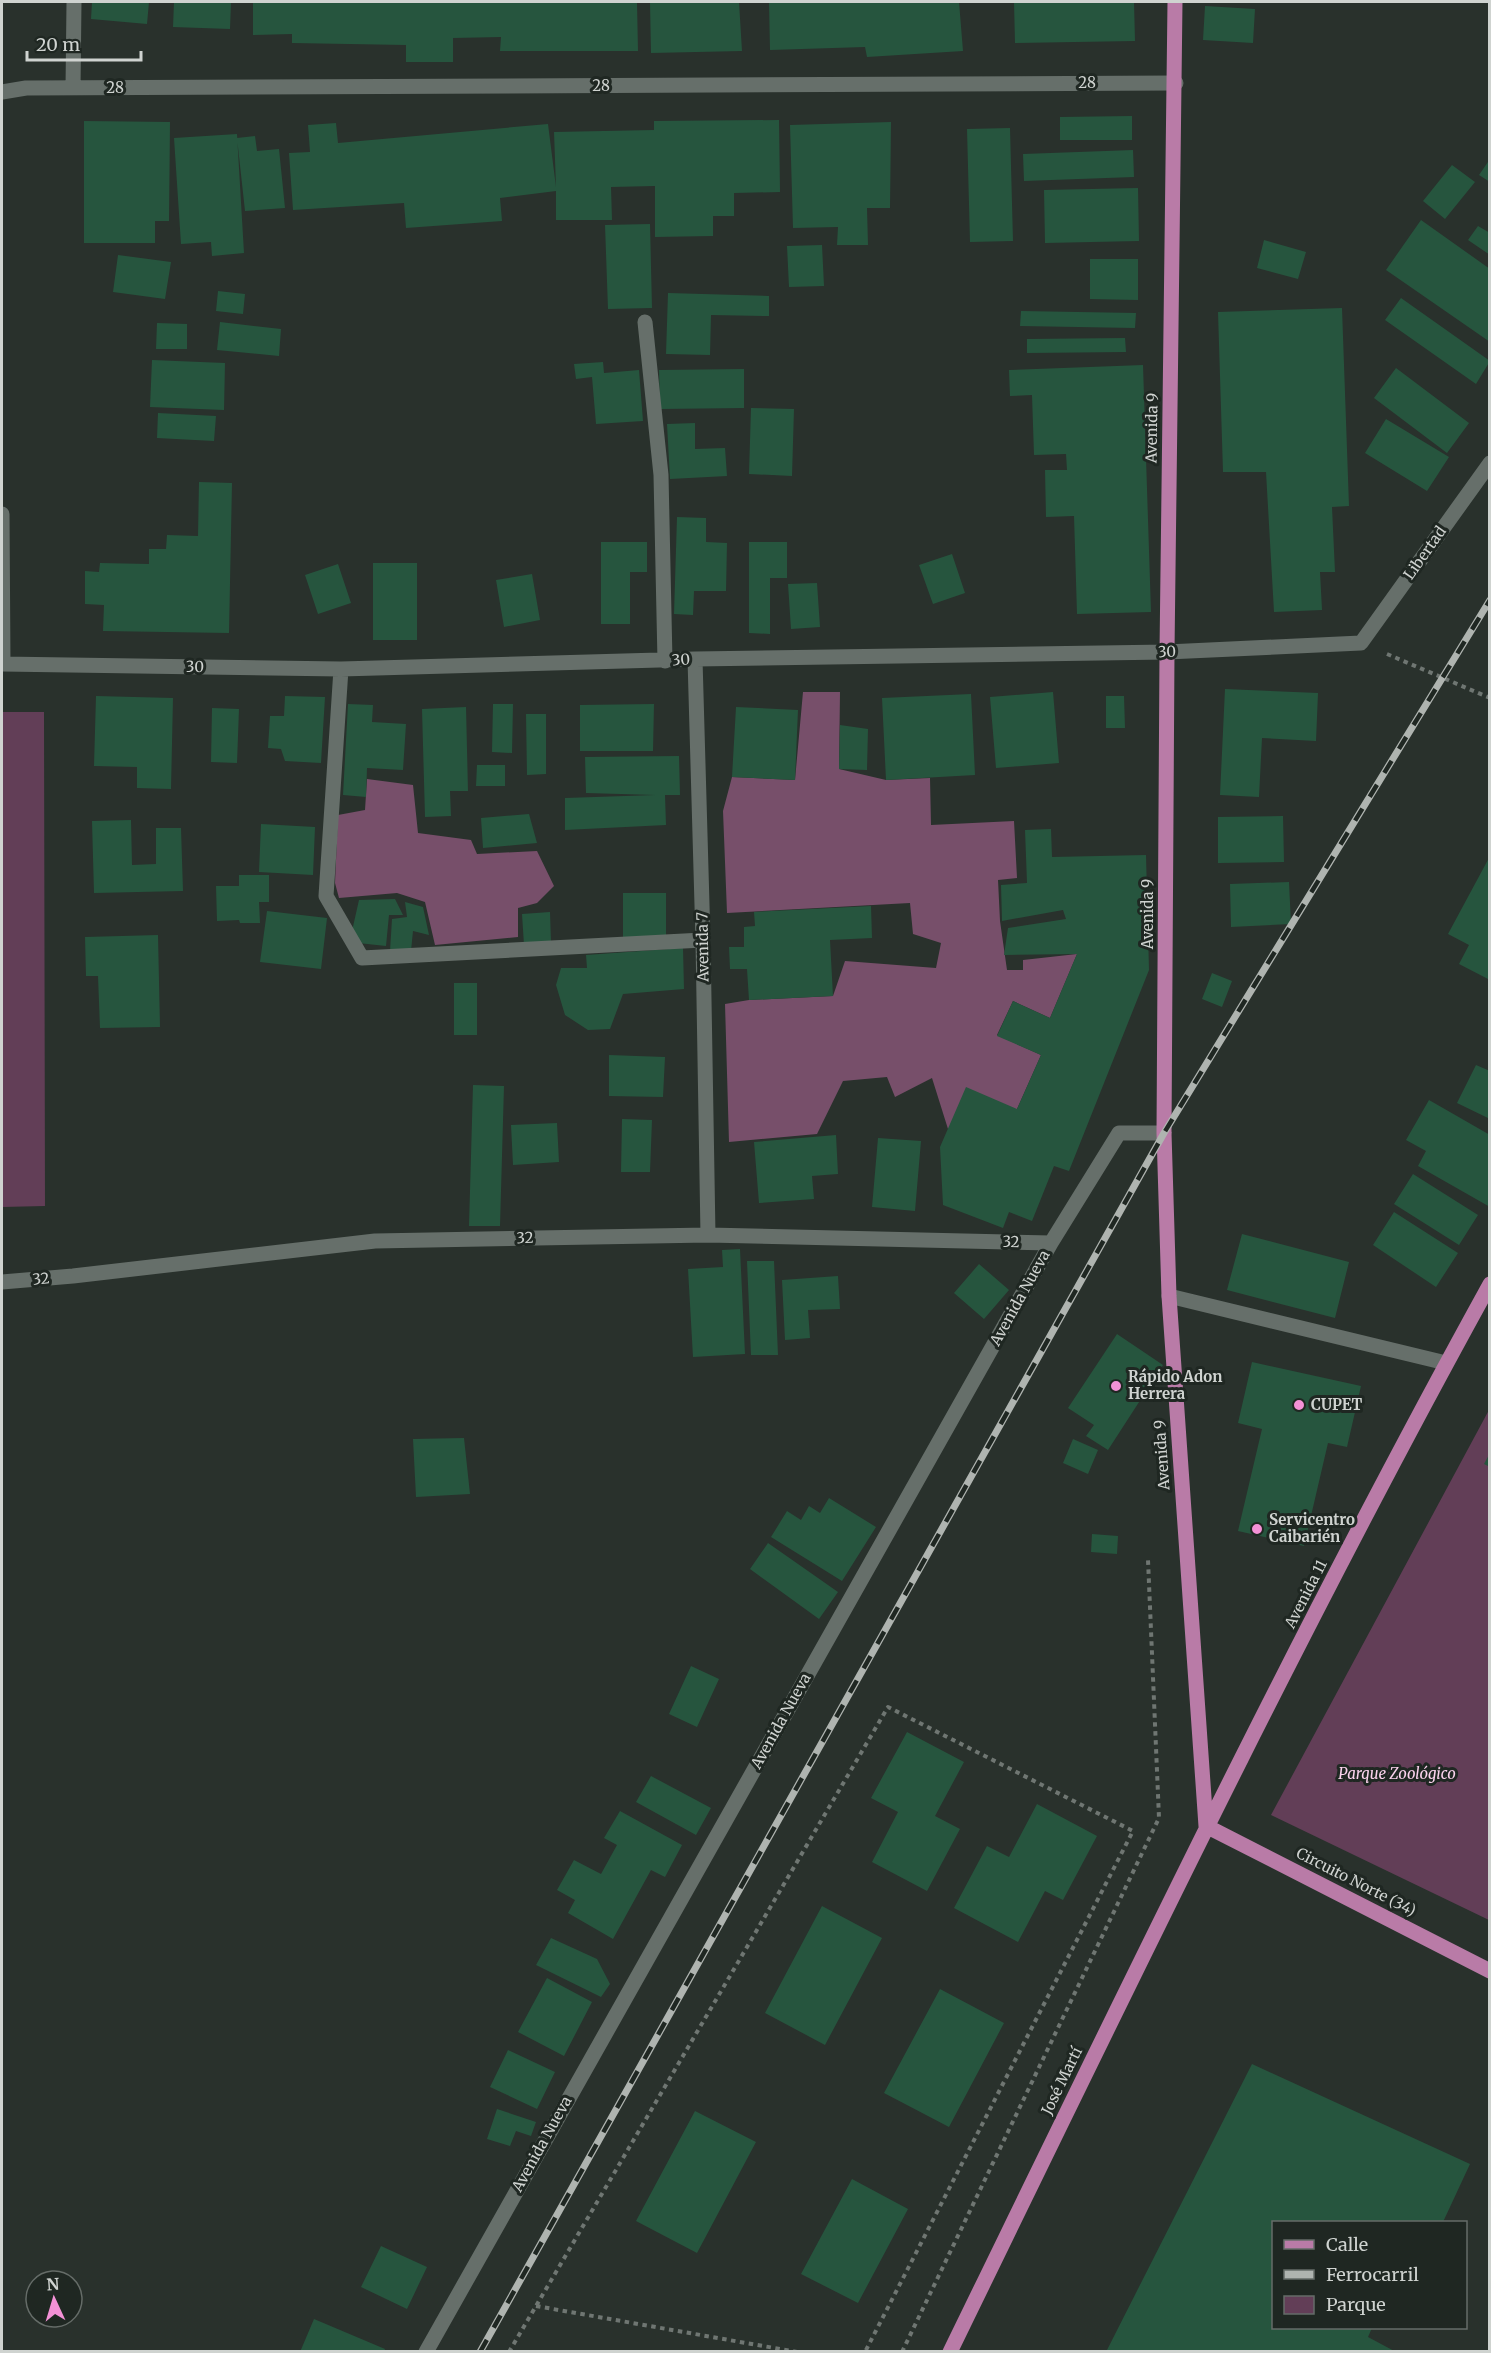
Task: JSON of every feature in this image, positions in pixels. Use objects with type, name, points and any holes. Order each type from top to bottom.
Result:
[{"type":"main road","name":"Avenida 9","points":[[1175,2],[1164,1133],[1169,1296],[1206,1826]]},
{"type":"main road","name":"Avenida 11","points":[[1206,1826],[1446,1364],[1490,1284]]},
{"type":"main road","name":"Circuito Norte (34)","points":[[1206,1826],[1490,1971]]},
{"type":"main road","name":"José Martí","points":[[950,2352],[1206,1826]]},
{"type":"street","points":[[73,88],[74,2]]},
{"type":"street","name":"28","points":[[2,92],[26,88],[1176,83]]},
{"type":"street","points":[[645,322],[661,476],[665,661]]},
{"type":"street","name":"Libertad","points":[[1361,643],[1490,463]]},
{"type":"street","points":[[2,514],[2,664]]},
{"type":"street","name":"30","points":[[2,664],[341,669],[695,659],[1167,652],[1361,643]]},
{"type":"street","name":"Avenida 7","points":[[695,659],[708,1235]]},
{"type":"street","points":[[341,669],[326,896],[362,958],[703,940]]},
{"type":"street","name":"Avenida Nueva","points":[[426,2352],[1051,1243],[1119,1133],[1164,1133]]},
{"type":"street","name":"32","points":[[2,1282],[375,1241],[708,1235],[1051,1243]]},
{"type":"street","points":[[1169,1296],[1446,1364]]},
{"type":"path","points":[[1361,643],[1490,698]]},
{"type":"path","points":[[902,2352],[1159,1818],[1148,1560]]},
{"type":"path","points":[[509,2352],[888,1707],[1133,1831],[865,2352]]},
{"type":"path","points":[[536,2306],[797,2352]]},
{"type":"green space","points":[[2,712],[44,712],[45,1206],[2,1207]]},
{"type":"green space","name":"Parque Zoológico","points":[[1489,1410],[1489,1920],[1271,1815]]},
{"type":"shaded area","points":[[803,692],[840,692],[839,769],[886,780],[930,778],[931,825],[1014,821],[1017,878],[998,880],[1000,921],[1007,970],[1023,970],[1023,960],[1077,954],[1050,1018],[1013,1001],[997,1035],[1041,1055],[1017,1109],[948,1129],[932,1078],[895,1097],[887,1077],[843,1081],[817,1134],[729,1142],[725,1004],[749,1000],[833,996],[845,961],[936,968],[941,943],[913,934],[910,903],[727,913],[723,811],[732,777],[795,780]]},
{"type":"shaded area","points":[[367,779],[413,785],[418,833],[471,840],[477,854],[537,851],[554,886],[537,903],[518,908],[518,937],[435,945],[425,902],[397,893],[339,898],[335,883],[338,815],[365,810]]},
{"type":"building","points":[[92,2],[149,2],[147,24],[91,19]]},
{"type":"building","points":[[174,2],[231,2],[230,29],[173,27]]},
{"type":"building","points":[[253,2],[637,2],[638,51],[500,51],[501,37],[453,38],[453,62],[406,62],[406,45],[292,43],[292,34],[253,35]]},
{"type":"building","points":[[650,2],[739,2],[742,51],[651,53]]},
{"type":"building","points":[[769,2],[959,2],[963,51],[867,57],[865,47],[770,50]]},
{"type":"building","points":[[1014,2],[1134,2],[1135,41],[1015,43]]},
{"type":"building","points":[[1205,6],[1255,9],[1253,43],[1203,40]]},
{"type":"building","points":[[1132,116],[1132,140],[1060,140],[1060,117]]},
{"type":"building","points":[[779,120],[780,192],[734,193],[734,216],[713,216],[713,236],[655,237],[655,186],[611,187],[612,220],[556,220],[556,191],[500,198],[502,221],[406,228],[404,203],[293,210],[289,153],[310,152],[308,125],[336,123],[338,143],[548,124],[556,187],[554,132],[654,130],[654,121]]},
{"type":"building","points":[[84,121],[170,122],[169,221],[155,221],[155,243],[84,243]]},
{"type":"building","points":[[891,122],[890,208],[867,208],[868,245],[837,245],[838,227],[793,228],[790,125]]},
{"type":"building","points":[[1010,128],[1013,241],[970,242],[967,129]]},
{"type":"building","points":[[237,134],[244,253],[212,256],[211,242],[181,244],[174,138]]},
{"type":"building","points":[[255,136],[257,151],[279,149],[285,208],[245,211],[237,138]]},
{"type":"building","points":[[1133,150],[1134,177],[1024,181],[1023,154]]},
{"type":"building","points":[[1490,159],[1490,182],[1479,175]]},
{"type":"building","points":[[1452,165],[1475,182],[1445,219],[1423,201]]},
{"type":"building","points":[[1138,188],[1139,241],[1045,243],[1044,190]]},
{"type":"building","points":[[1421,220],[1490,269],[1490,342],[1386,270]]},
{"type":"building","points":[[650,224],[652,308],[608,309],[605,225]]},
{"type":"building","points":[[1478,226],[1490,233],[1490,255],[1468,240]]},
{"type":"building","points":[[1264,240],[1306,252],[1298,279],[1257,268]]},
{"type":"building","points":[[822,245],[824,286],[789,287],[787,246]]},
{"type":"building","points":[[118,255],[171,262],[165,299],[113,292]]},
{"type":"building","points":[[1090,259],[1138,259],[1138,300],[1090,299]]},
{"type":"building","points":[[218,291],[245,294],[243,314],[216,311]]},
{"type":"building","points":[[668,293],[769,296],[769,316],[711,315],[710,355],[666,354]]},
{"type":"building","points":[[1401,298],[1490,361],[1476,384],[1385,320]]},
{"type":"building","points":[[1342,308],[1349,506],[1332,507],[1335,572],[1320,572],[1322,610],[1274,612],[1266,472],[1223,472],[1218,312]]},
{"type":"building","points":[[1021,311],[1136,313],[1135,328],[1020,326]]},
{"type":"building","points":[[220,322],[281,329],[279,356],[217,350]]},
{"type":"building","points":[[157,323],[187,324],[187,349],[156,349]]},
{"type":"building","points":[[1125,338],[1126,352],[1027,353],[1027,339]]},
{"type":"building","points":[[152,360],[225,363],[224,410],[150,407]]},
{"type":"building","points":[[603,362],[604,373],[639,370],[643,421],[596,424],[592,377],[576,379],[574,364]]},
{"type":"building","points":[[1143,365],[1151,612],[1077,614],[1074,516],[1046,517],[1045,470],[1067,470],[1066,454],[1034,455],[1032,395],[1010,396],[1009,370]]},
{"type":"building","points":[[1396,368],[1469,423],[1447,453],[1374,398]]},
{"type":"building","points":[[744,369],[744,408],[660,409],[659,370]]},
{"type":"building","points":[[751,408],[794,409],[792,476],[749,474]]},
{"type":"building","points":[[158,413],[216,416],[214,441],[157,438]]},
{"type":"building","points":[[1386,419],[1449,457],[1427,491],[1365,453]]},
{"type":"building","points":[[695,423],[695,449],[725,448],[727,476],[670,479],[667,424]]},
{"type":"building","points":[[199,482],[232,483],[229,633],[103,631],[104,605],[85,604],[85,571],[99,572],[100,563],[149,564],[149,549],[166,549],[167,535],[198,536]]},
{"type":"building","points":[[677,517],[706,518],[706,542],[727,543],[726,591],[694,591],[693,615],[674,614]]},
{"type":"building","points":[[601,542],[647,542],[647,572],[630,572],[630,624],[601,624]]},
{"type":"building","points":[[749,542],[787,542],[787,578],[770,578],[770,634],[749,633]]},
{"type":"building","points":[[952,554],[965,593],[933,604],[919,565]]},
{"type":"building","points":[[373,563],[417,563],[417,640],[373,640]]},
{"type":"building","points":[[338,564],[351,603],[318,614],[305,575]]},
{"type":"building","points":[[532,574],[540,620],[504,627],[496,580]]},
{"type":"building","points":[[817,583],[820,627],[791,629],[788,584]]},
{"type":"building","points":[[1225,689],[1318,693],[1316,741],[1262,738],[1259,797],[1220,795]]},
{"type":"building","points":[[1053,692],[1059,763],[996,768],[990,697]]},
{"type":"building","points":[[971,694],[975,775],[886,780],[882,698]]},
{"type":"building","points":[[96,696],[173,698],[171,789],[137,788],[137,767],[94,766]]},
{"type":"building","points":[[285,696],[325,697],[321,763],[285,761],[281,749],[268,748],[270,716],[284,716]]},
{"type":"building","points":[[1106,696],[1124,696],[1125,728],[1106,728]]},
{"type":"building","points":[[348,704],[373,705],[372,722],[406,724],[403,770],[367,768],[366,797],[343,795]]},
{"type":"building","points":[[493,704],[513,704],[512,753],[492,752]]},
{"type":"building","points":[[654,704],[653,751],[580,751],[580,705]]},
{"type":"building","points":[[466,707],[468,791],[450,791],[451,816],[425,817],[422,709]]},
{"type":"building","points":[[736,707],[798,710],[795,780],[732,777]]},
{"type":"building","points":[[212,708],[239,709],[237,763],[211,762]]},
{"type":"building","points":[[526,714],[546,714],[546,774],[527,775]]},
{"type":"building","points":[[840,725],[868,729],[867,770],[839,769]]},
{"type":"building","points":[[679,756],[680,795],[665,795],[666,825],[565,830],[565,798],[655,795],[586,793],[585,757]]},
{"type":"building","points":[[477,765],[505,765],[505,786],[476,786]]},
{"type":"building","points":[[529,814],[537,843],[483,848],[481,818]]},
{"type":"building","points":[[1283,816],[1284,862],[1218,863],[1218,817]]},
{"type":"building","points":[[131,820],[132,865],[156,864],[156,828],[181,828],[183,891],[94,893],[92,821]]},
{"type":"building","points":[[261,824],[315,827],[313,875],[259,872]]},
{"type":"building","points":[[1051,829],[1052,857],[1146,855],[1149,970],[1069,1171],[1054,1166],[1032,1221],[1009,1212],[1003,1228],[943,1205],[940,1147],[966,1087],[1017,1109],[1041,1055],[997,1036],[1013,1001],[1050,1018],[1077,954],[1004,955],[1008,928],[1066,919],[1063,910],[1002,921],[1001,885],[1027,883],[1025,830]]},
{"type":"building","points":[[1490,856],[1490,980],[1459,964],[1469,945],[1448,934]]},
{"type":"building","points":[[239,875],[269,875],[269,902],[259,902],[260,923],[240,923],[239,920],[217,921],[216,886],[239,886]]},
{"type":"building","points":[[1289,882],[1291,924],[1231,927],[1230,884]]},
{"type":"building","points":[[623,893],[666,893],[666,938],[623,938]]},
{"type":"building","points":[[395,899],[403,915],[389,915],[386,946],[358,943],[352,931],[359,900]]},
{"type":"building","points":[[405,902],[423,907],[429,935],[413,931],[411,951],[390,951],[392,919],[407,917]]},
{"type":"building","points":[[871,906],[872,938],[830,940],[833,996],[749,1000],[747,969],[730,969],[729,947],[744,947],[744,927],[755,926],[754,912]]},
{"type":"building","points":[[267,911],[327,918],[321,969],[260,962]]},
{"type":"building","points":[[550,912],[551,943],[524,945],[522,914]]},
{"type":"building","points":[[158,935],[160,1027],[100,1028],[98,976],[86,976],[85,937]]},
{"type":"building","points":[[683,948],[684,989],[623,994],[610,1029],[588,1030],[565,1015],[556,985],[561,968],[587,968],[586,955]]},
{"type":"building","points":[[1212,973],[1232,981],[1222,1007],[1202,999]]},
{"type":"building","points":[[454,983],[477,983],[477,1035],[454,1035]]},
{"type":"building","points":[[609,1055],[665,1057],[663,1097],[609,1096]]},
{"type":"building","points":[[1476,1065],[1490,1071],[1490,1119],[1457,1103]]},
{"type":"building","points":[[473,1085],[504,1086],[500,1226],[469,1226]]},
{"type":"building","points":[[1429,1100],[1490,1135],[1490,1207],[1418,1166],[1426,1151],[1406,1140]]},
{"type":"building","points":[[622,1119],[652,1120],[650,1172],[621,1172]]},
{"type":"building","points":[[557,1123],[559,1162],[513,1165],[511,1125]]},
{"type":"building","points":[[836,1135],[838,1174],[812,1176],[814,1199],[759,1203],[754,1142]]},
{"type":"building","points":[[878,1138],[921,1141],[915,1211],[872,1207]]},
{"type":"building","points":[[1413,1174],[1478,1215],[1459,1245],[1394,1204]]},
{"type":"building","points":[[1394,1212],[1458,1253],[1436,1287],[1373,1245]]},
{"type":"building","points":[[1242,1234],[1349,1262],[1335,1318],[1227,1290]]},
{"type":"building","points":[[740,1249],[745,1354],[693,1357],[688,1269],[723,1267],[722,1250]]},
{"type":"building","points":[[747,1261],[774,1261],[778,1355],[751,1355]]},
{"type":"building","points":[[979,1264],[1009,1290],[984,1319],[954,1293]]},
{"type":"building","points":[[838,1276],[840,1309],[808,1310],[810,1338],[785,1340],[782,1280]]},
{"type":"building","name":"Rápido Adon Herrera","points":[[1117,1334],[1163,1365],[1108,1450],[1086,1436],[1094,1425],[1068,1408]]},
{"type":"building","points":[[1252,1362],[1361,1386],[1347,1447],[1328,1443],[1304,1546],[1238,1531],[1262,1429],[1238,1423]]},
{"type":"building","points":[[464,1438],[470,1494],[416,1497],[413,1439]]},
{"type":"building","points":[[1073,1439],[1098,1450],[1088,1474],[1063,1463]]},
{"type":"building","points":[[1490,1453],[1490,1467],[1484,1464]]},
{"type":"building","points":[[829,1498],[876,1527],[842,1581],[771,1537],[787,1511],[801,1520],[809,1506],[820,1513]]},
{"type":"building","points":[[1092,1534],[1118,1536],[1117,1554],[1091,1552]]},
{"type":"building","points":[[768,1543],[838,1592],[819,1619],[750,1569]]},
{"type":"building","points":[[691,1666],[719,1679],[697,1727],[669,1714]]},
{"type":"building","points":[[907,1732],[964,1762],[935,1816],[960,1829],[927,1891],[872,1862],[898,1812],[871,1798]]},
{"type":"building","points":[[651,1776],[711,1808],[696,1835],[636,1802]]},
{"type":"building","points":[[1037,1804],[1097,1836],[1063,1900],[1045,1891],[1018,1942],[954,1908],[987,1846],[1009,1857]]},
{"type":"building","points":[[620,1811],[682,1845],[665,1877],[651,1870],[613,1939],[568,1913],[575,1900],[557,1890],[574,1860],[601,1874],[617,1845],[604,1838]]},
{"type":"building","points":[[822,1906],[882,1938],[825,2045],[765,2013]]},
{"type":"building","points":[[551,1938],[597,1959],[610,1984],[601,1997],[536,1965]]},
{"type":"building","points":[[547,1978],[592,2002],[564,2056],[518,2032]]},
{"type":"building","points":[[940,1989],[1004,2023],[949,2127],[884,2093]]},
{"type":"building","points":[[508,2050],[555,2072],[537,2109],[490,2087]]},
{"type":"building","points":[[1252,2064],[1470,2164],[1443,2221],[1272,2221],[1272,2329],[1372,2329],[1368,2337],[1396,2352],[1106,2352]]},
{"type":"building","points":[[497,2109],[536,2122],[531,2136],[516,2131],[510,2146],[487,2139]]},
{"type":"building","points":[[695,2111],[756,2142],[697,2253],[636,2221]]},
{"type":"building","points":[[852,2179],[908,2209],[858,2303],[801,2274]]},
{"type":"building","points":[[381,2246],[427,2267],[407,2309],[361,2287]]},
{"type":"building","points":[[314,2319],[385,2349],[384,2352],[300,2352]]},
{"type":"railway","points":[[480,2352],[1164,1133],[1490,600]]},
{"type":"place","name":"Rápido Adon Herrera","points":[[1116,1386]]},
{"type":"place","name":"CUPET","points":[[1299,1405]]},
{"type":"place","name":"Servicentro Caibarién","points":[[1257,1529]]}]
